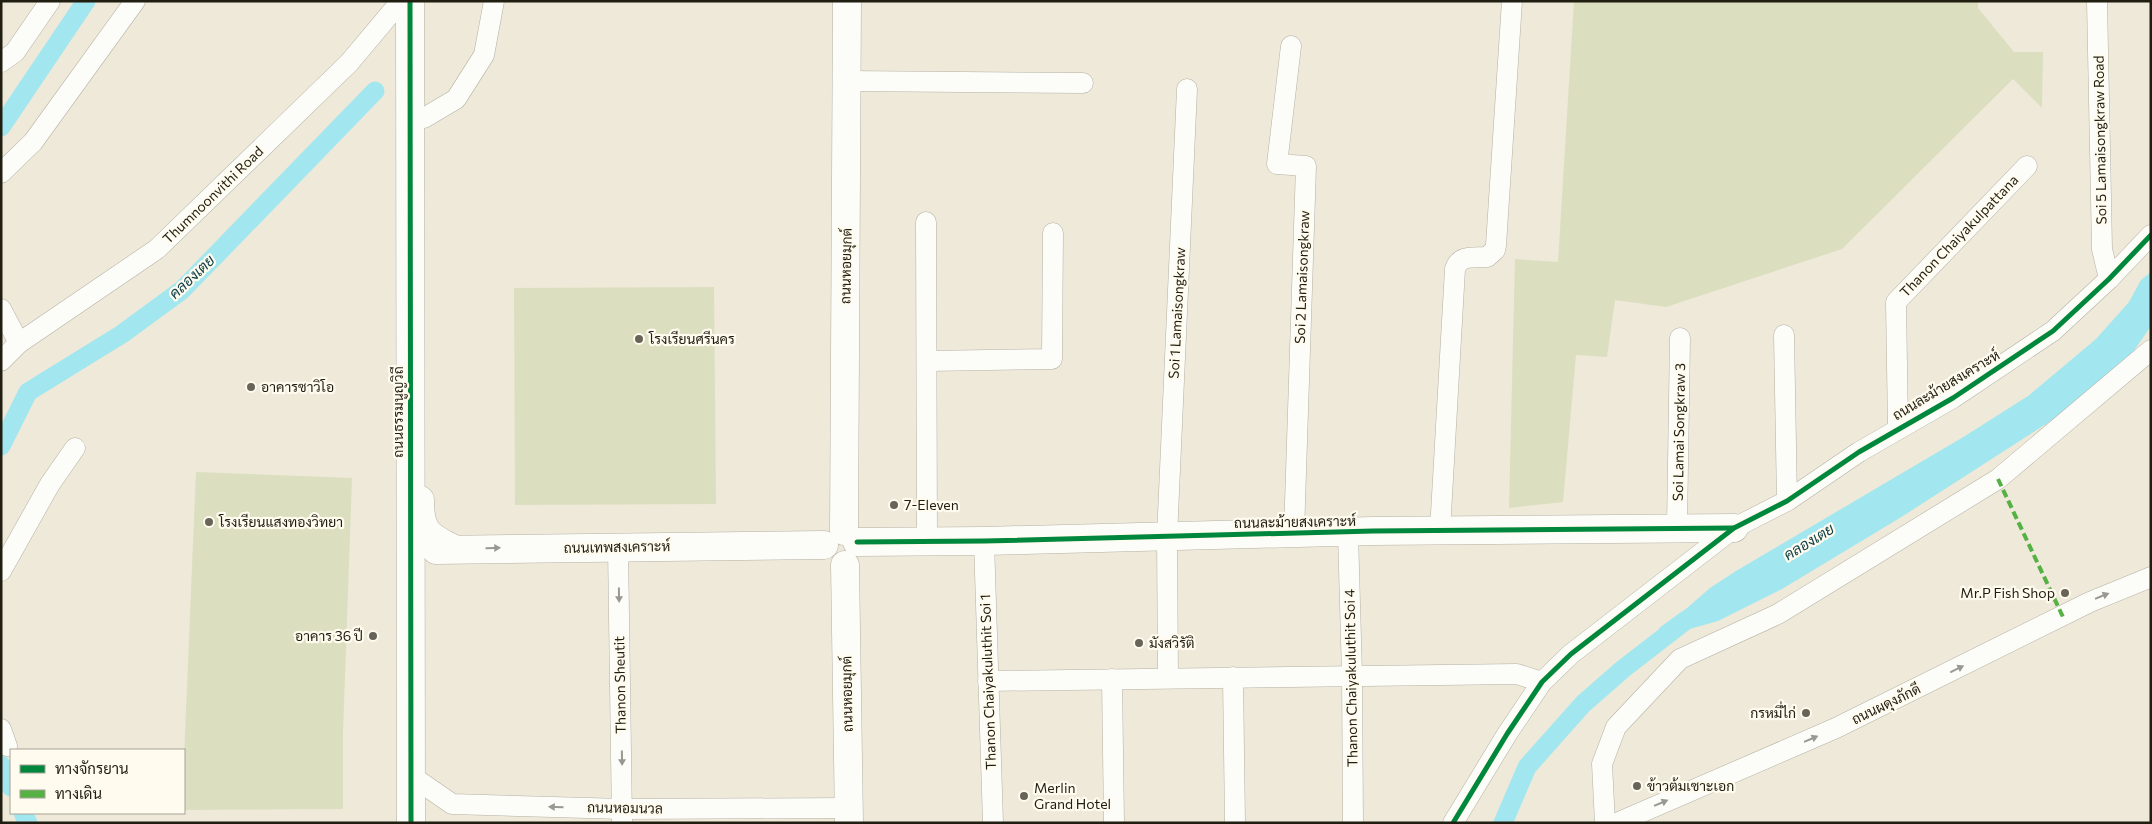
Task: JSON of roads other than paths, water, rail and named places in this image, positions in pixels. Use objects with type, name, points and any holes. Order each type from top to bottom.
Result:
[{"type":"street","points":[[1,62],[15,52],[50,1]]},
{"type":"street","points":[[1,172],[33,142],[135,1]]},
{"type":"street","name":"Thumnoonvithi Road","points":[[1,361],[19,343],[157,249],[349,63],[401,1]]},
{"type":"street","name":"ถนนธรรมนูญวิถี","points":[[410,1],[411,823]]},
{"type":"street","name":"ถนนธรรมนูญวิถี","points":[[424,1],[420,518],[428,534],[454,549]]},
{"type":"street","points":[[424,118],[456,99],[484,55],[494,1]]},
{"type":"street","name":"ถนนหอยมุกต์","points":[[847,1],[848,81],[843,546],[849,815]]},
{"type":"street","points":[[1440,531],[1454,269],[1456,263],[1464,258],[1487,257],[1495,250],[1512,1]]},
{"type":"street","name":"Soi 5 Lamaisongkraw Road","points":[[2097,1],[2102,249],[2109,279]]},
{"type":"street","name":"Soi 2 Lamaisongkraw","points":[[1291,46],[1277,164],[1306,166],[1294,534]]},
{"type":"street","points":[[848,81],[1083,83]]},
{"type":"street","name":"Soi 1 Lamaisongkraw","points":[[1168,678],[1167,537],[1187,89]]},
{"type":"street","name":"Thanon Chaiyakulpattana","points":[[1898,428],[1896,302],[2027,166]]},
{"type":"street","points":[[926,222],[928,362],[927,542]]},
{"type":"street","points":[[928,362],[1052,359],[1053,233]]},
{"type":"street","name":"ถนนละม้ายสงเคราะห์","points":[[1453,823],[1507,734],[1542,682],[1571,654],[1734,528],[1787,501],[1898,428],[1952,398],[2053,331],[2109,279],[2151,235]]},
{"type":"street","points":[[1,310],[19,343]]},
{"type":"street","points":[[1784,335],[1787,501]]},
{"type":"street","name":"Soi Lamai Songkraw 3","points":[[1677,527],[1680,338]]},
{"type":"street","points":[[1605,823],[1602,764],[1616,726],[1680,659],[1778,614],[1998,479],[2151,350]]},
{"type":"street","points":[[1,571],[41,500],[75,448]]},
{"type":"street","name":"ถนนละม้ายสงเคราะห์","points":[[843,546],[927,542],[1440,531],[1677,527],[1734,528]]},
{"type":"street","name":"Thanon Chaiyakuluthit Soi 4","points":[[1348,533],[1352,675],[1352,823]]},
{"type":"street","name":"Thanon Chaiyakuluthit Soi 1","points":[[984,541],[993,823]]},
{"type":"street","name":"ถนนเทพสงเคราะห์","points":[[410,552],[454,549],[843,546]]},
{"type":"street","name":"Thanon Sheutit","points":[[618,547],[622,816]]},
{"type":"street","name":"ถนนผดุงภักดี","points":[[1617,823],[1836,728],[2090,602],[2151,576]]},
{"type":"street","points":[[988,681],[1517,674],[1542,682]]},
{"type":"street","points":[[1233,677],[1235,823]]},
{"type":"street","points":[[1112,679],[1114,823]]},
{"type":"street","name":"ถนนหอมนวล","points":[[410,775],[452,804],[622,816],[849,815]]},
{"type":"water","points":[[2151,272],[2151,326],[2131,355],[2074,406],[1903,516],[1782,589],[1718,621],[1686,630],[1670,641],[1659,628],[1687,608],[1710,588],[1736,571],[1965,436],[2028,396],[2096,339],[2129,302],[2141,280]]},
{"type":"waterway","name":"คลองเตย","points":[[1,127],[86,1]]},
{"type":"waterway","name":"คลองเตย","points":[[1,446],[28,392],[122,334],[182,290],[375,91]]},
{"type":"waterway","name":"คลองเตย","points":[[1503,823],[1527,767],[1583,704],[1623,669],[1685,621]]},
{"type":"waterway","name":"คลองเตย","points":[[1,765],[10,785]]},
{"type":"waterway","name":"คลองเตย","points":[[24,814],[28,823]]},
{"type":"place","name":"โรงเรียนศรีนคร","points":[[639,339]]},
{"type":"place","name":"อาคารซาวิโอ","points":[[251,387]]},
{"type":"place","name":"7-Eleven","points":[[894,505]]},
{"type":"place","name":"โรงเรียนแสงทองวิทยา","points":[[209,522]]},
{"type":"place","name":"Mr.P Fish Shop","points":[[2065,593]]},
{"type":"place","name":"อาคาร 36 ปี","points":[[373,636]]},
{"type":"place","name":"มังสวิรัติ","points":[[1139,643]]},
{"type":"place","name":"กรหมี่ไก่","points":[[1806,713]]},
{"type":"place","name":"ข้าวต้มเซาะเอก","points":[[1637,786]]},
{"type":"place","name":"Merlin Grand Hotel","points":[[1024,796]]}]
